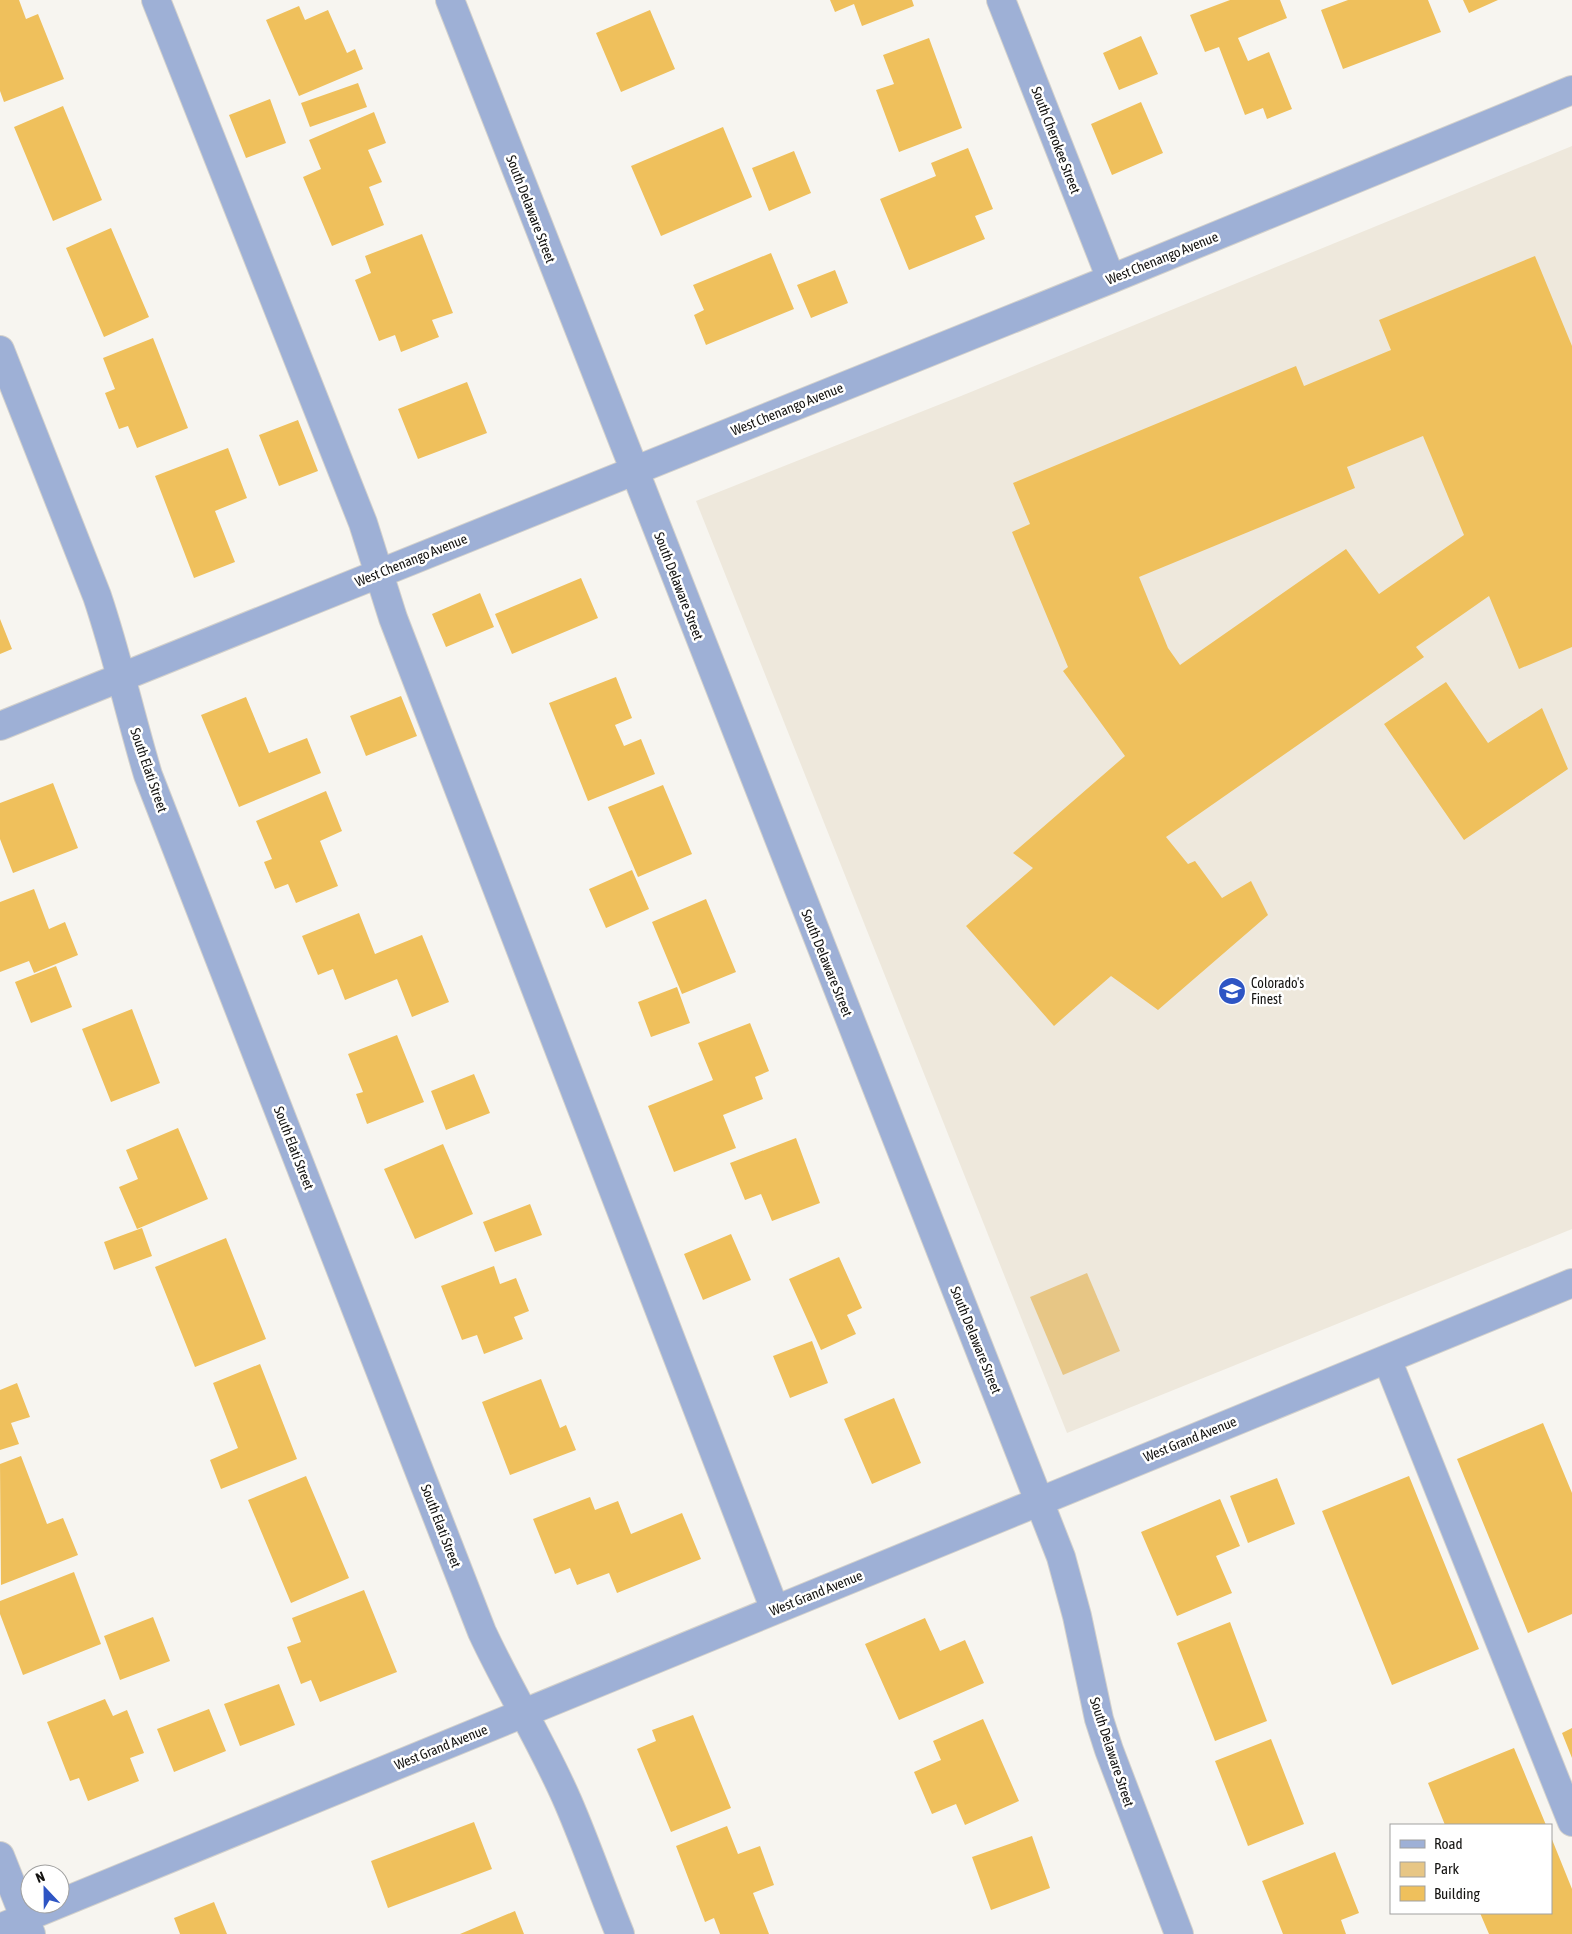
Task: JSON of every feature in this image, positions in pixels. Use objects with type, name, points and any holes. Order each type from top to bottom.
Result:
[{"type":"street","points":[[156,0],[363,523],[378,574],[397,627],[775,1610]]},
{"type":"street","name":"South Delaware Street","points":[[450,0],[1061,1557],[1108,1750],[1179,1934]]},
{"type":"street","name":"South Cherokee Street","points":[[1002,0],[1111,279]]},
{"type":"street","name":"West Chenango Avenue","points":[[0,726],[1111,279],[1572,90]]},
{"type":"street","name":"South Elati Street","points":[[0,350],[110,633],[148,775],[482,1632],[568,1802],[620,1934]]},
{"type":"street","name":"West Grand Avenue","points":[[18,1927],[523,1714],[1572,1283]]},
{"type":"street","points":[[1387,1359],[1572,1822]]},
{"type":"street","points":[[0,1856],[18,1927]]},
{"type":"shaded area","name":"Colorado's Finest","points":[[1572,146],[1572,1229],[1067,1433],[696,501],[961,396]]},
{"type":"green space","points":[[1087,1273],[1120,1351],[1063,1375],[1030,1297]]},
{"type":"building","points":[[0,0],[19,0],[26,19],[38,14],[64,79],[4,102],[0,91]]},
{"type":"building","points":[[830,0],[912,0],[914,6],[862,26],[854,4],[835,12]]},
{"type":"building","points":[[1230,0],[1280,0],[1287,18],[1238,38],[1248,61],[1269,52],[1292,109],[1267,119],[1263,108],[1245,115],[1219,47],[1205,52],[1190,15]]},
{"type":"building","points":[[1348,0],[1428,0],[1441,32],[1343,69],[1321,10]]},
{"type":"building","points":[[1463,0],[1498,0],[1469,13]]},
{"type":"building","points":[[299,6],[305,20],[328,10],[347,53],[355,49],[363,69],[299,96],[266,20]]},
{"type":"building","points":[[650,10],[675,69],[621,92],[596,33]]},
{"type":"building","points":[[1141,36],[1158,74],[1119,90],[1103,53]]},
{"type":"building","points":[[929,38],[962,128],[899,152],[876,90],[894,84],[883,55]]},
{"type":"building","points":[[358,83],[367,107],[310,127],[301,103]]},
{"type":"building","points":[[270,99],[286,143],[246,158],[229,115]]},
{"type":"building","points":[[1141,102],[1163,153],[1112,175],[1091,124]]},
{"type":"building","points":[[63,106],[102,200],[53,221],[14,127]]},
{"type":"building","points":[[374,112],[386,143],[368,150],[382,182],[369,187],[384,225],[332,246],[303,177],[321,169],[309,140]]},
{"type":"building","points":[[723,127],[752,197],[661,236],[631,166]]},
{"type":"building","points":[[968,148],[993,209],[975,216],[985,239],[909,270],[880,199],[936,176],[931,163]]},
{"type":"building","points":[[794,151],[811,193],[769,211],[752,168]]},
{"type":"building","points":[[111,228],[149,317],[104,337],[66,248]]},
{"type":"building","points":[[422,234],[453,313],[432,320],[439,337],[401,352],[395,335],[379,341],[355,280],[371,273],[365,256]]},
{"type":"building","points":[[771,253],[794,309],[706,345],[694,315],[704,310],[693,285]]},
{"type":"building","points":[[1535,256],[1572,346],[1572,647],[1519,669],[1489,596],[1416,647],[1424,657],[1166,837],[1188,864],[1195,861],[1222,898],[1251,881],[1268,915],[1158,1010],[1111,976],[1054,1026],[966,926],[1033,868],[1013,853],[1125,756],[1063,671],[1068,667],[1012,532],[1030,524],[1013,483],[1296,366],[1304,386],[1391,350],[1379,320]],"holes":[[[1423,436],[1464,535],[1379,594],[1346,549],[1180,665],[1168,648],[1139,577],[1355,488],[1347,467]]]},
{"type":"building","points":[[835,270],[848,303],[811,318],[797,285]]},
{"type":"building","points":[[153,338],[188,428],[137,448],[128,426],[119,429],[105,393],[115,389],[103,358]]},
{"type":"building","points":[[467,382],[487,433],[418,459],[398,409]]},
{"type":"building","points":[[298,420],[318,471],[279,486],[259,435]]},
{"type":"building","points":[[228,448],[247,498],[215,511],[235,562],[194,578],[155,476]]},
{"type":"building","points":[[581,578],[598,618],[512,654],[495,614]]},
{"type":"building","points":[[480,593],[494,627],[446,647],[432,614]]},
{"type":"building","points":[[0,619],[12,649],[0,654]]},
{"type":"building","points":[[616,677],[632,718],[615,725],[624,746],[641,739],[655,774],[588,801],[549,703]]},
{"type":"building","points":[[1446,682],[1488,743],[1542,708],[1568,769],[1464,840],[1384,724]]},
{"type":"building","points":[[401,696],[417,736],[366,756],[350,716]]},
{"type":"building","points":[[246,697],[269,753],[307,738],[321,773],[239,807],[201,715]]},
{"type":"building","points":[[53,783],[78,848],[13,873],[0,839],[0,803]]},
{"type":"building","points":[[663,785],[692,854],[638,877],[608,807]]},
{"type":"building","points":[[326,791],[342,831],[320,841],[338,886],[296,903],[288,884],[275,889],[264,862],[272,859],[256,821]]},
{"type":"building","points":[[632,870],[649,909],[606,928],[589,889]]},
{"type":"building","points":[[34,889],[49,929],[65,922],[78,955],[34,973],[29,961],[0,972],[0,902]]},
{"type":"building","points":[[706,899],[736,972],[682,994],[652,922]]},
{"type":"building","points":[[359,913],[375,954],[422,935],[449,1002],[412,1017],[397,979],[345,1000],[333,969],[318,975],[302,936]]},
{"type":"building","points":[[56,966],[72,1007],[31,1023],[15,982]]},
{"type":"building","points":[[677,987],[690,1023],[651,1037],[638,1002]]},
{"type":"building","points":[[132,1009],[160,1083],[111,1102],[82,1029]]},
{"type":"building","points":[[750,1023],[769,1071],[755,1077],[763,1099],[723,1115],[736,1148],[674,1172],[648,1106],[713,1080],[698,1043]]},
{"type":"building","points":[[397,1035],[424,1102],[367,1124],[356,1094],[363,1092],[348,1054]]},
{"type":"building","points":[[474,1074],[490,1113],[446,1130],[431,1091]]},
{"type":"building","points":[[178,1128],[208,1199],[137,1229],[119,1187],[138,1179],[126,1150]]},
{"type":"building","points":[[796,1138],[820,1203],[772,1221],[761,1194],[745,1200],[730,1163]]},
{"type":"building","points":[[443,1144],[473,1214],[415,1239],[384,1169]]},
{"type":"building","points":[[530,1204],[542,1235],[495,1252],[483,1222]]},
{"type":"building","points":[[142,1228],[152,1256],[114,1270],[104,1242]]},
{"type":"building","points":[[731,1234],[751,1280],[703,1300],[684,1254]]},
{"type":"building","points":[[226,1238],[266,1339],[195,1367],[155,1267]]},
{"type":"building","points":[[839,1257],[862,1308],[847,1315],[856,1334],[821,1350],[789,1279]]},
{"type":"building","points":[[494,1266],[500,1284],[516,1278],[529,1311],[514,1317],[523,1339],[484,1354],[477,1335],[462,1340],[441,1286]]},
{"type":"building","points":[[812,1341],[828,1383],[790,1398],[773,1356]]},
{"type":"building","points":[[260,1364],[297,1459],[221,1489],[210,1460],[238,1448],[213,1383]]},
{"type":"building","points":[[541,1379],[560,1428],[566,1425],[576,1450],[510,1475],[482,1402]]},
{"type":"building","points":[[17,1383],[30,1417],[11,1423],[19,1444],[0,1450],[0,1390]]},
{"type":"building","points":[[894,1398],[921,1463],[872,1484],[844,1419]]},
{"type":"building","points":[[1543,1423],[1572,1493],[1572,1614],[1528,1633],[1457,1459]]},
{"type":"building","points":[[21,1456],[47,1524],[63,1518],[78,1555],[1,1585],[0,1464]]},
{"type":"building","points":[[306,1476],[349,1578],[291,1603],[248,1500]]},
{"type":"building","points":[[1409,1476],[1479,1649],[1392,1685],[1322,1511]]},
{"type":"building","points":[[1277,1478],[1295,1524],[1248,1543],[1230,1496]]},
{"type":"building","points":[[590,1497],[595,1510],[618,1501],[631,1534],[682,1513],[701,1559],[617,1593],[609,1573],[577,1585],[570,1568],[555,1574],[533,1519]]},
{"type":"building","points":[[1220,1499],[1240,1546],[1216,1556],[1232,1593],[1177,1616],[1141,1532]]},
{"type":"building","points":[[74,1572],[101,1644],[23,1675],[0,1614],[0,1601]]},
{"type":"building","points":[[364,1590],[397,1672],[320,1702],[311,1680],[301,1684],[287,1647],[301,1642],[292,1618]]},
{"type":"building","points":[[153,1617],[170,1661],[120,1680],[104,1636]]},
{"type":"building","points":[[925,1618],[940,1651],[965,1640],[984,1683],[899,1720],[865,1644]]},
{"type":"building","points":[[1230,1622],[1267,1721],[1215,1741],[1177,1643]]},
{"type":"building","points":[[279,1684],[295,1725],[240,1746],[224,1704]]},
{"type":"building","points":[[105,1699],[113,1716],[127,1710],[144,1753],[130,1758],[139,1781],[88,1801],[79,1778],[70,1781],[47,1722]]},
{"type":"building","points":[[209,1709],[226,1751],[174,1772],[157,1729]]},
{"type":"building","points":[[693,1715],[731,1808],[671,1832],[637,1749],[656,1741],[652,1730]]},
{"type":"building","points":[[983,1719],[1019,1801],[965,1825],[956,1804],[932,1814],[914,1772],[941,1760],[933,1741]]},
{"type":"building","points":[[1572,1728],[1572,1758],[1562,1733]]},
{"type":"building","points":[[1271,1739],[1304,1824],[1248,1846],[1215,1761]]},
{"type":"building","points":[[1514,1748],[1546,1824],[1445,1824],[1428,1783]]},
{"type":"building","points":[[474,1822],[492,1869],[388,1908],[371,1861]]},
{"type":"building","points":[[727,1826],[738,1854],[760,1846],[774,1885],[753,1893],[769,1934],[720,1934],[714,1918],[705,1922],[676,1846]]},
{"type":"building","points":[[1032,1836],[1050,1888],[991,1910],[972,1857]]},
{"type":"building","points":[[1552,1839],[1572,1889],[1572,1934],[1489,1934],[1480,1914],[1552,1914]]},
{"type":"building","points":[[1335,1852],[1359,1913],[1341,1920],[1346,1934],[1283,1934],[1262,1881]]},
{"type":"building","points":[[214,1902],[227,1934],[180,1934],[174,1918]]},
{"type":"building","points":[[515,1911],[524,1934],[460,1934]]},
{"type":"place","name":"Colorado's Finest","points":[[1232,991]]}]
